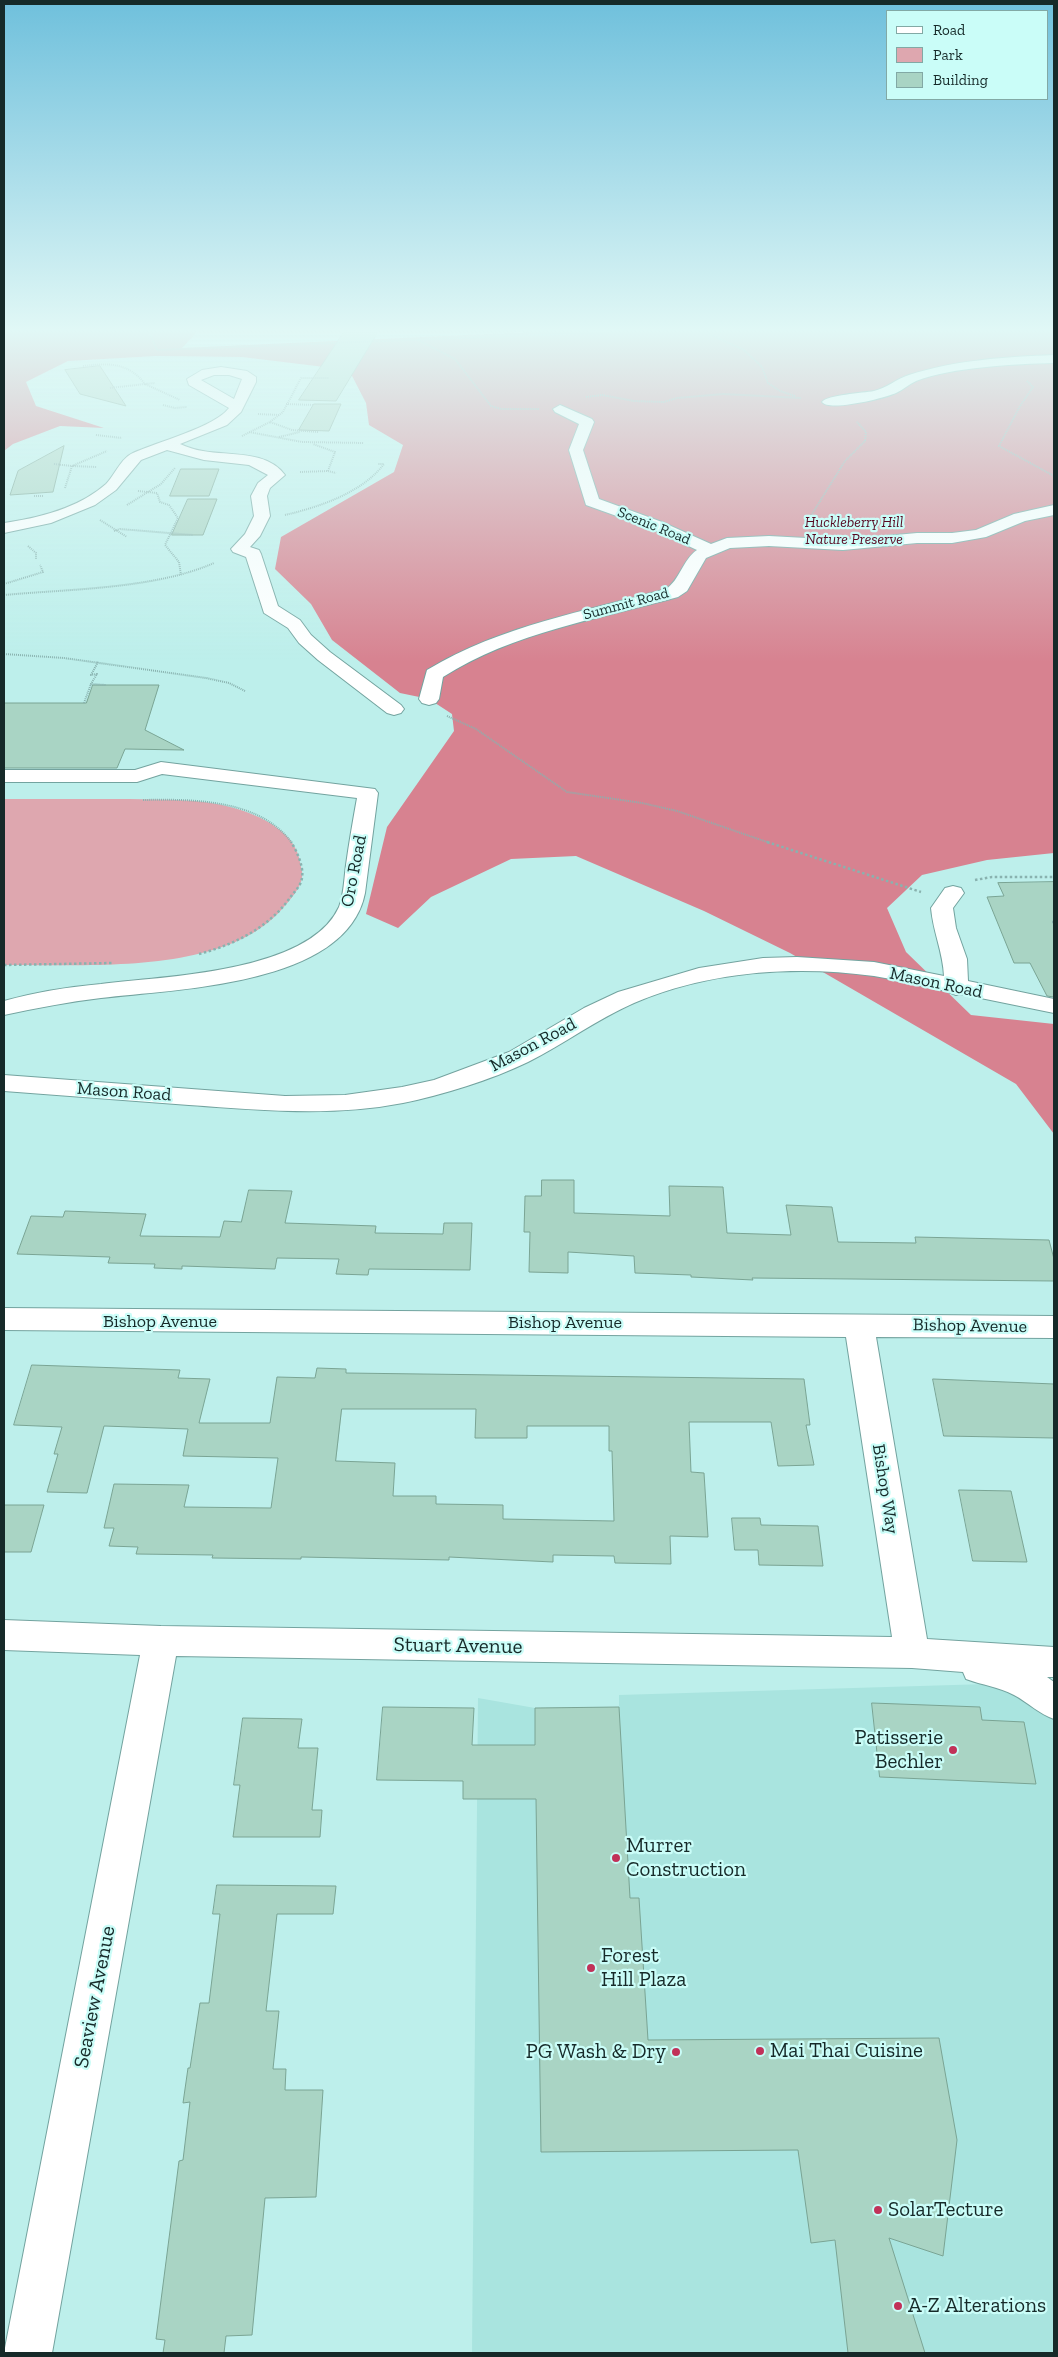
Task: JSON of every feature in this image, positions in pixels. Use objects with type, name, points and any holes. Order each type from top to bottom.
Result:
[{"type":"street","points":[[4,528],[34,523],[97,498],[112,487],[129,463],[172,442]]},
{"type":"street","name":"Scenic Road","points":[[579,442],[576,450],[592,502],[656,525],[710,550]]},
{"type":"street","points":[[167,444],[204,456],[249,459],[267,466],[277,474],[262,486],[259,496],[262,516],[252,536],[239,549],[253,554],[270,608],[294,624],[305,639],[324,656],[394,709]]},
{"type":"street","name":"Summit Road","points":[[428,699],[434,674],[465,655],[562,620],[626,606],[672,593],[681,587],[700,555],[728,543],[769,541],[843,545],[917,538],[952,538],[980,534],[1020,518],[1054,510]]},
{"type":"street","name":"Oro Road","points":[[4,776],[137,776],[162,768],[368,793],[350,908],[343,920],[323,940],[307,949],[260,967],[227,975],[49,998],[4,1008]]},
{"type":"street","points":[[956,988],[955,959],[944,928],[942,908],[961,887]]},
{"type":"street","name":"Mason Road","points":[[4,1083],[285,1104],[345,1103],[402,1095],[476,1075],[518,1057],[593,1013],[663,985],[731,969],[797,964],[874,969],[956,988],[1054,1006]]},
{"type":"street","name":"Bishop Avenue","points":[[4,1319],[1054,1327]]},
{"type":"street","name":"Bishop Way","points":[[859,1325],[912,1653]]},
{"type":"street","name":"Stuart Avenue","points":[[4,1636],[161,1641],[912,1653],[1054,1662]]},
{"type":"street","name":"Seaview Avenue","points":[[28,2353],[161,1641]]},
{"type":"street","name":"Stuart Avenue","points":[[912,1653],[1001,1673],[1035,1686],[1054,1703]]},
{"type":"path","points":[[308,442],[364,443]]},
{"type":"path","points":[[308,442],[336,452],[335,458],[328,466],[328,471]]},
{"type":"path","points":[[769,541],[800,534],[845,462],[865,442]]},
{"type":"path","points":[[1001,442],[999,446],[1054,476]]},
{"type":"path","points":[[72,466],[92,459],[113,448]]},
{"type":"path","points":[[54,464],[99,467]]},
{"type":"path","points":[[262,516],[294,514],[320,506],[373,477],[384,464],[378,464]]},
{"type":"path","points":[[62,495],[72,466]]},
{"type":"path","points":[[277,474],[328,471],[336,473]]},
{"type":"path","points":[[140,491],[157,493],[160,502],[169,505],[178,518],[165,545],[178,562],[181,575]]},
{"type":"path","points":[[34,496],[44,496]]},
{"type":"path","points":[[102,523],[127,538]]},
{"type":"path","points":[[114,530],[193,535]]},
{"type":"path","points":[[36,553],[36,560]]},
{"type":"path","points":[[4,595],[151,581],[181,575],[214,563]]},
{"type":"path","points":[[4,584],[43,572],[40,565]]},
{"type":"path","points":[[4,654],[51,656],[208,678],[240,687],[245,691]]},
{"type":"path","points":[[84,703],[97,674],[91,674],[98,662]]},
{"type":"path","points":[[92,684],[106,685]]},
{"type":"path","points":[[442,715],[476,729],[567,792],[677,811],[829,863],[925,893]]},
{"type":"path","points":[[135,800],[201,801],[241,810],[266,820],[287,835],[299,855],[302,878],[289,901],[280,912],[249,934],[208,951],[192,955]]},
{"type":"path","points":[[961,887],[992,878],[1054,877]]},
{"type":"path","points":[[4,965],[118,963]]},
{"type":"shaded area","points":[[1054,1682],[1054,2353],[472,2353],[478,1698],[535,1708],[619,1707],[619,1695]]},
{"type":"green space","points":[[4,442],[18,442],[13,444],[4,451]]},
{"type":"green space","name":"Huckleberry Hill Nature Preserve","points":[[398,442],[1054,442],[1054,853],[987,860],[922,875],[887,908],[906,952],[971,1015],[1054,1024],[1054,1134],[1016,1084],[790,953],[704,911],[576,856],[511,859],[431,897],[398,928],[366,914],[387,827],[454,731],[452,714],[429,699],[400,693],[332,640],[311,604],[275,569],[281,537],[394,472],[403,445]]},
{"type":"green space","points":[[4,799],[182,800],[234,808],[265,820],[284,833],[297,851],[302,872],[301,881],[294,894],[282,909],[257,931],[225,946],[190,956],[112,965],[4,965]]},
{"type":"building","points":[[64,446],[53,492],[10,495],[18,471]]},
{"type":"building","points":[[181,469],[219,469],[209,496],[170,496]]},
{"type":"building","points":[[188,499],[217,499],[203,535],[172,535]]},
{"type":"building","points":[[93,685],[159,685],[145,730],[184,750],[125,749],[117,768],[4,768],[4,703],[86,703]]},
{"type":"building","points":[[1054,882],[1054,997],[1047,996],[1030,963],[1014,963],[987,897],[1004,896],[998,883]]},
{"type":"building","points":[[542,1180],[574,1180],[574,1213],[670,1216],[669,1186],[723,1187],[727,1233],[791,1235],[786,1205],[832,1207],[838,1242],[916,1243],[915,1237],[1049,1240],[1054,1259],[1054,1281],[752,1278],[753,1280],[691,1277],[691,1275],[635,1273],[634,1256],[568,1252],[568,1273],[529,1272],[530,1232],[524,1232],[525,1196],[541,1196]]},
{"type":"building","points":[[249,1190],[292,1191],[285,1223],[376,1226],[375,1233],[443,1234],[444,1223],[472,1223],[470,1270],[369,1269],[368,1275],[336,1274],[339,1259],[277,1258],[275,1269],[182,1266],[182,1269],[154,1268],[155,1264],[108,1263],[110,1257],[17,1254],[31,1216],[63,1217],[65,1211],[146,1214],[140,1236],[220,1237],[224,1221],[241,1222]]},
{"type":"building","points":[[32,1365],[180,1370],[178,1378],[210,1379],[199,1423],[270,1423],[277,1377],[315,1378],[317,1368],[346,1369],[346,1373],[804,1379],[810,1425],[806,1425],[814,1465],[778,1466],[771,1422],[689,1422],[691,1472],[704,1473],[708,1537],[670,1536],[671,1564],[615,1563],[614,1556],[553,1555],[553,1562],[449,1557],[449,1560],[301,1557],[301,1559],[212,1558],[213,1555],[136,1554],[138,1547],[109,1546],[114,1528],[104,1528],[114,1484],[189,1485],[184,1507],[271,1508],[278,1458],[183,1456],[188,1429],[104,1426],[87,1493],[47,1492],[58,1454],[54,1454],[62,1427],[14,1425]],"holes":[[[342,1409],[476,1409],[475,1438],[527,1438],[527,1426],[609,1426],[609,1451],[612,1451],[614,1521],[503,1519],[503,1505],[436,1504],[436,1496],[393,1496],[395,1463],[336,1461]]]},
{"type":"building","points":[[933,1379],[1054,1384],[1054,1438],[944,1436]]},
{"type":"building","points":[[959,1490],[1011,1491],[1027,1562],[973,1561]]},
{"type":"building","points":[[4,1505],[44,1505],[31,1552],[4,1552]]},
{"type":"building","points":[[732,1518],[760,1518],[761,1525],[818,1526],[823,1566],[759,1565],[758,1550],[735,1550]]},
{"type":"building","name":"Patisserie Bechler","points":[[872,1703],[980,1707],[982,1720],[1024,1722],[1036,1784],[880,1777]]},
{"type":"building","name":"Forest Hill Plaza","points":[[383,1707],[474,1708],[472,1745],[535,1745],[535,1708],[619,1707],[630,1898],[639,1898],[648,2040],[939,2038],[957,2140],[943,2256],[889,2238],[925,2353],[848,2353],[835,2240],[811,2243],[798,2150],[541,2152],[536,1799],[463,1799],[463,1781],[377,1780]]},
{"type":"building","points":[[243,1718],[302,1719],[298,1748],[318,1748],[312,1810],[322,1810],[320,1837],[233,1837],[240,1785],[234,1785]]},
{"type":"building","points":[[217,1885],[336,1886],[333,1914],[277,1914],[266,2011],[279,2011],[273,2069],[286,2069],[285,2090],[323,2090],[316,2197],[265,2198],[252,2335],[226,2336],[224,2353],[163,2353],[165,2340],[156,2339],[179,2161],[183,2160],[190,2102],[183,2103],[200,2003],[209,2003],[220,1914],[213,1914]]},
{"type":"place","name":"Patisserie Bechler","points":[[953,1750]]},
{"type":"place","name":"Murrer Construction","points":[[616,1858]]},
{"type":"place","name":"Forest Hill Plaza","points":[[591,1968]]},
{"type":"place","name":"Mai Thai Cuisine","points":[[760,2051]]},
{"type":"place","name":"PG Wash & Dry","points":[[676,2052]]},
{"type":"place","name":"SolarTecture","points":[[878,2210]]},
{"type":"place","name":"A-Z Alterations","points":[[898,2306]]}]
